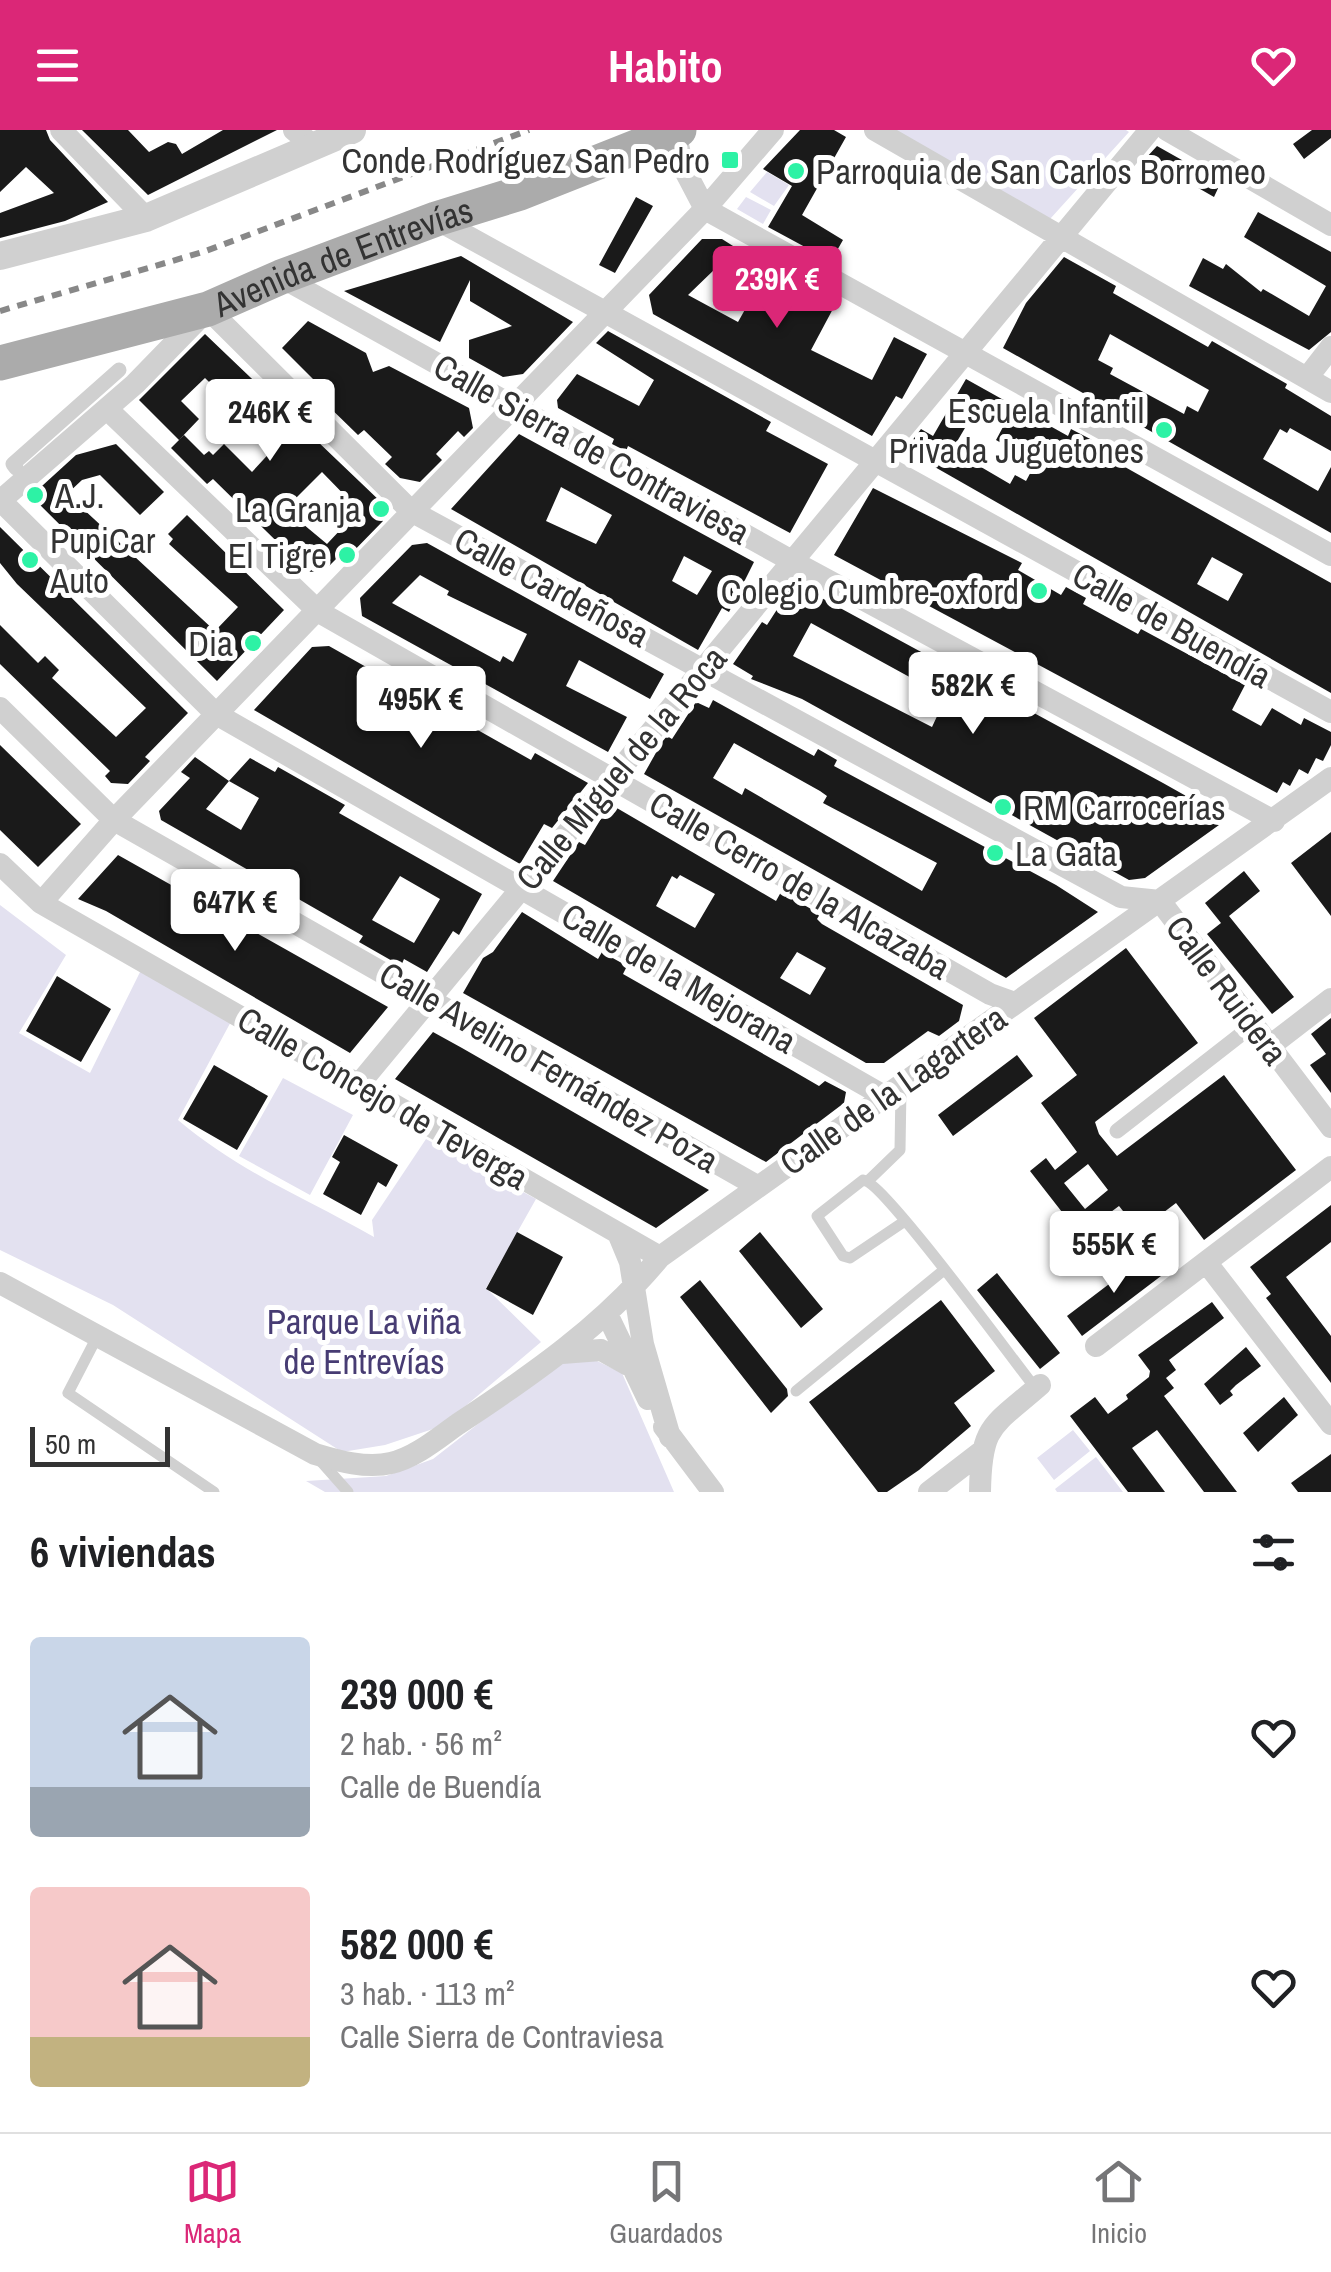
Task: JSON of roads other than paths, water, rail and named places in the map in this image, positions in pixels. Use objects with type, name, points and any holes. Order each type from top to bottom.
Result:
[{"type":"main road","name":"Avenida de Entrevías","points":[[0,363],[208,309],[281,277],[436,219],[520,194],[677,131]]},
{"type":"street","points":[[61,130],[146,218]]},
{"type":"street","points":[[0,256],[146,218],[305,138],[352,130]]},
{"type":"street","points":[[41,903],[114,820],[319,612],[603,309],[705,209],[774,130]]},
{"type":"street","points":[[875,130],[1331,392]]},
{"type":"street","name":"Calle Miguel de la Roca","points":[[360,1083],[1150,130]]},
{"type":"street","points":[[1167,130],[1331,225]]},
{"type":"street","points":[[677,131],[683,167],[705,209],[1331,556]]},
{"type":"street","name":"Calle de Buendía","points":[[436,219],[1331,712]]},
{"type":"street","name":"Calle Sierra de Contraviesa","points":[[281,277],[792,562],[1274,821]]},
{"type":"street","points":[[0,501],[107,409],[208,309]]},
{"type":"street","name":"Calle Cardeñosa","points":[[208,309],[411,511],[1121,896],[1160,901]]},
{"type":"street","points":[[1307,378],[1331,348]]},
{"type":"street","points":[[16,468],[13,464],[119,370]]},
{"type":"street","name":"Calle Cerro de la Alcazaba","points":[[107,409],[319,612],[990,994],[1015,1003]]},
{"type":"street","name":"Calle de la Mejorana","points":[[0,501],[216,714],[892,1090]]},
{"type":"street","name":"Calle Avelino Fernández Poza","points":[[0,708],[114,820],[756,1186]]},
{"type":"street","points":[[1274,821],[1331,778]]},
{"type":"street","name":"Calle de la Lagartera","points":[[0,1283],[99,1333],[315,1454],[362,1464],[390,1464],[416,1452],[559,1353],[608,1316],[660,1258],[756,1186],[1274,821]]},
{"type":"street","name":"Calle Concejo de Teverga","points":[[0,864],[41,903],[660,1258]]},
{"type":"street","name":"Calle Ruidera","points":[[1160,901],[1331,1127]]},
{"type":"street","points":[[1270,1046],[1331,999]]},
{"type":"street","points":[[1117,1131],[1253,1025]]},
{"type":"street","points":[[1096,1346],[1331,1167]]},
{"type":"street","points":[[618,1232],[636,1289],[642,1341],[670,1437]]},
{"type":"street","points":[[1206,1262],[1331,1424]]},
{"type":"street","points":[[608,1316],[630,1326],[642,1341]]},
{"type":"street","points":[[608,1316],[628,1365],[670,1437],[713,1492]]},
{"type":"street","points":[[559,1353],[601,1350],[628,1365]]},
{"type":"street","points":[[980,1492],[981,1452],[992,1424],[1038,1387]]},
{"type":"street","points":[[929,1492],[981,1452]]},
{"type":"lane","points":[[892,1090],[900,1150],[869,1180],[818,1213],[818,1220],[843,1256],[850,1258],[905,1221]]},
{"type":"lane","points":[[869,1180],[1038,1387]]},
{"type":"lane","points":[[796,1391],[944,1270]]},
{"type":"lane","points":[[99,1333],[68,1393],[214,1492]]},
{"type":"lane","points":[[315,1454],[348,1492]]},
{"type":"railway","points":[[0,311],[203,252],[529,130]]},
{"type":"place","name":"Conde Rodríguez San Pedro","points":[[730,160]]},
{"type":"place","name":"Parroquia de San Carlos Borromeo","points":[[796,171]]},
{"type":"place","name":"Escuela Infantil Privada Juguetones","points":[[1164,430]]},
{"type":"place","name":"A.J.","points":[[35,495]]},
{"type":"place","name":"La Granja","points":[[381,509]]},
{"type":"place","name":"El Tigre","points":[[347,555]]},
{"type":"place","name":"PupiCar Auto","points":[[30,560]]},
{"type":"place","name":"Colegio Cumbre-oxford","points":[[1039,591]]},
{"type":"place","name":"Dia","points":[[253,643]]},
{"type":"place","name":"RM Carrocerías","points":[[1003,807]]},
{"type":"place","name":"La Gata","points":[[995,853]]},
{"type":"park label","name":"Parque La viña de Entrevías","points":[[364,1341]]}]
